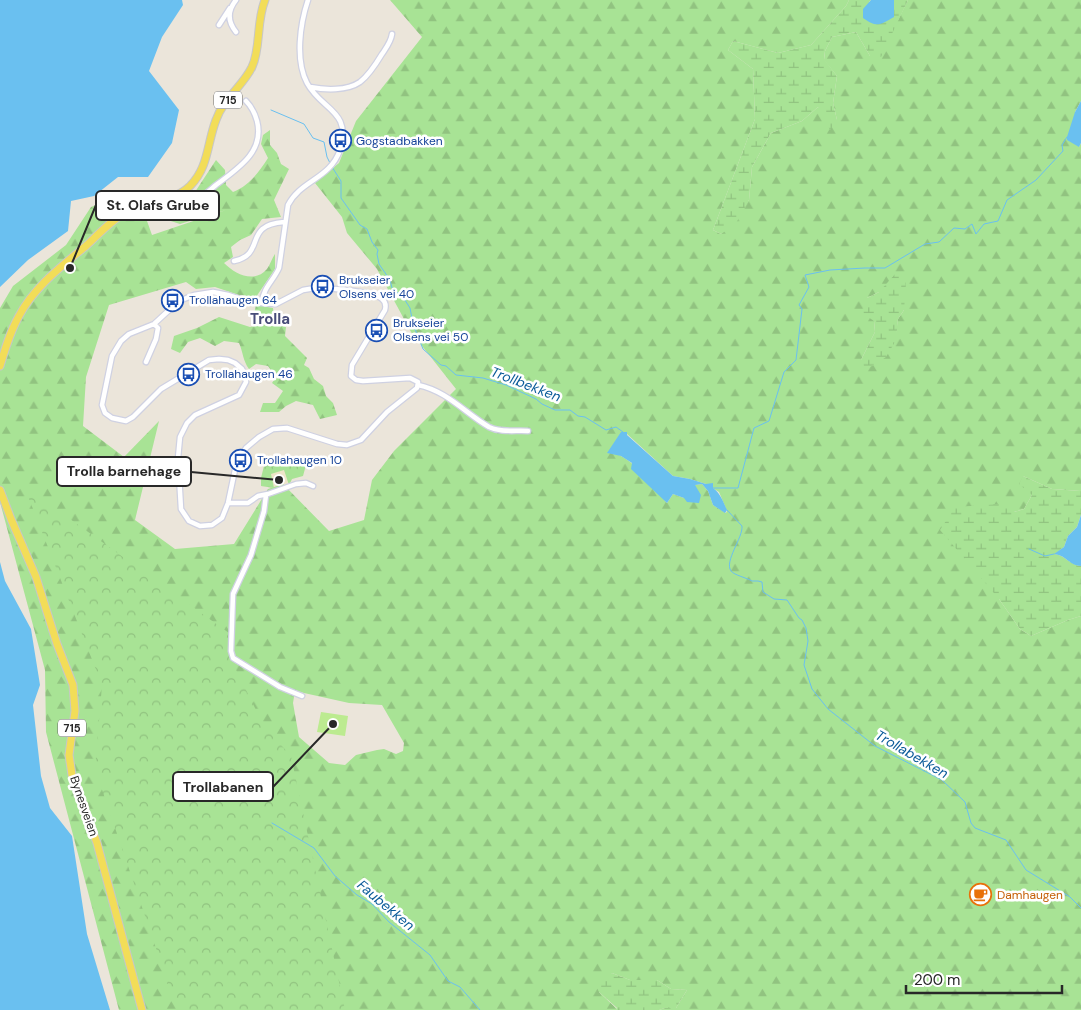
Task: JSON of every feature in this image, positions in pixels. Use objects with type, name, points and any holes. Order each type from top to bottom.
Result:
[{"type":"main road","name":"715","points":[[0,366],[19,314],[31,297],[48,279],[122,215],[139,207],[168,200],[178,195],[190,186],[201,171],[208,154],[218,115],[252,66],[256,50],[259,20],[265,0]]},
{"type":"main road","name":"Bynesveien","points":[[0,490],[36,577],[57,644],[73,685],[75,711],[70,755],[72,775],[97,843],[142,1010]]},
{"type":"street","points":[[218,25],[236,0]]},
{"type":"street","points":[[262,302],[265,290],[279,268],[284,222],[288,205],[293,196],[327,171],[336,158],[342,142],[342,123],[337,115],[309,87],[302,72],[300,51],[304,12],[308,0]]},
{"type":"street","points":[[230,7],[230,22],[236,32]]},
{"type":"street","points":[[309,87],[336,89],[361,82],[386,50],[392,34]]},
{"type":"street","points":[[178,195],[191,200],[197,199],[229,176],[248,159],[258,142],[259,132],[254,113],[246,101]]},
{"type":"street","points":[[234,261],[248,255],[258,233],[264,227],[284,222]]},
{"type":"street","points":[[418,385],[414,392],[395,405],[361,440],[347,445],[337,444],[287,428],[277,428],[268,432],[253,442],[240,457],[234,470],[228,504],[222,518],[212,525],[200,526],[189,521],[180,504],[178,451],[182,431],[192,417],[203,410],[234,398],[242,391],[246,382],[242,369],[228,360],[209,360],[160,389],[129,420],[114,420],[107,415],[102,405],[112,356],[117,347],[127,336],[154,324],[179,301],[202,293],[220,293],[249,302],[276,304],[298,292],[316,288],[360,292],[380,297],[385,303],[385,310],[352,365],[351,376],[358,381],[410,378],[417,381],[418,385],[439,392],[490,427],[501,430],[528,431]]},
{"type":"street","points":[[146,362],[158,335],[158,328],[154,324]]},
{"type":"street","points":[[228,504],[248,503],[258,496],[296,484],[306,483],[313,486]]},
{"type":"street","points":[[266,495],[264,511],[251,555],[233,594],[231,651],[233,658],[280,687],[302,696]]},
{"type":"shaded area","points":[[293,458],[306,465],[303,476],[292,479],[289,485],[274,488],[261,486],[265,462],[276,464]]},
{"type":"green space","points":[[390,0],[849,0],[846,6],[811,45],[778,53],[733,41],[728,50],[753,69],[755,119],[713,230],[721,234],[749,200],[752,167],[771,133],[802,121],[818,107],[837,120],[833,103],[837,76],[824,60],[825,51],[832,37],[856,32],[870,56],[898,20],[908,0],[1081,0],[1081,101],[1075,112],[1079,147],[1081,143],[1081,491],[1052,489],[1023,476],[1032,495],[1024,509],[1014,512],[999,599],[1020,629],[1031,636],[1081,616],[1081,1010],[659,1010],[676,1008],[687,990],[671,989],[657,980],[630,980],[612,973],[599,992],[616,1010],[119,1010],[46,732],[45,670],[0,502],[0,308],[13,286],[66,245],[91,207],[131,190],[152,235],[226,210],[180,224],[146,213],[195,192],[216,160],[225,170],[226,185],[233,192],[244,186],[268,158],[261,144],[263,135],[270,130],[270,145],[277,153],[281,164],[289,169],[274,200],[281,217],[262,219],[251,235],[231,247],[233,257],[224,263],[239,274],[251,277],[262,274],[275,254],[275,269],[256,297],[239,295],[215,287],[196,289],[186,282],[109,305],[86,377],[83,426],[124,457],[159,421],[135,520],[175,549],[234,544],[268,489],[283,484],[329,531],[364,520],[372,480],[394,451],[456,389],[411,332],[377,269],[347,233],[342,217],[315,183],[339,163],[356,121],[422,37]],"holes":[[[879,292],[904,310],[898,319],[895,340],[861,360],[875,332],[874,321],[867,298]],[[627,434],[673,476],[706,484],[719,492],[727,511],[726,513],[713,505],[708,491],[702,484],[694,485],[684,498],[673,494],[667,503],[637,468],[616,454]],[[295,691],[349,703],[382,705],[404,743],[403,751],[396,754],[384,749],[377,750],[356,755],[345,765],[329,763],[299,737],[293,703]]]},
{"type":"green space","points":[[849,0],[871,0],[869,2],[894,17],[894,0],[908,0],[881,57],[870,56],[856,32],[832,37],[825,51],[824,59],[837,76],[833,103],[837,120],[830,130],[818,107],[802,121],[771,133],[752,167],[749,200],[735,225],[721,234],[713,230],[755,119],[753,69],[728,50],[733,41],[778,53],[811,45],[846,6]]},
{"type":"green space","points":[[896,273],[906,283],[904,310],[898,319],[896,340],[886,357],[873,366],[864,367],[861,360],[875,332],[874,321],[862,313],[867,298],[879,292]]},
{"type":"green space","points":[[256,305],[273,308],[275,323],[286,327],[285,336],[307,358],[304,365],[309,368],[314,379],[323,386],[326,396],[333,403],[337,415],[320,419],[313,405],[296,401],[279,412],[260,412],[263,403],[275,403],[283,391],[272,383],[276,377],[268,366],[256,364],[249,369],[245,363],[239,343],[224,341],[215,346],[200,338],[188,342],[180,353],[171,349],[174,336],[197,328],[219,317],[250,327],[254,326]]},
{"type":"green space","points":[[293,458],[306,465],[303,476],[292,479],[289,485],[284,470],[271,474],[274,488],[261,486],[265,462],[276,464]]},
{"type":"green space","points":[[1023,476],[1052,489],[1081,491],[1081,515],[1077,527],[1068,536],[1064,547],[1055,554],[1081,566],[1081,616],[1031,636],[1020,629],[999,599],[940,530],[955,507],[1000,504],[1014,512],[1024,509],[1032,495],[1019,484]]},
{"type":"green space","points":[[24,486],[229,633],[229,650],[234,666],[257,712],[272,735],[291,756],[345,1010],[177,1010],[95,769],[102,685]]},
{"type":"green space","points":[[321,712],[348,716],[345,736],[317,732]]},
{"type":"green space","points":[[612,973],[630,980],[657,980],[671,989],[687,990],[676,1008],[616,1010],[617,1008],[599,992],[596,983]]},
{"type":"water","points":[[0,0],[182,0],[183,5],[162,37],[149,71],[179,110],[172,143],[148,177],[118,177],[94,196],[71,201],[68,231],[28,260],[0,287]]},
{"type":"water","points":[[871,0],[894,0],[894,17],[878,24],[863,18],[863,9]]},
{"type":"water","points":[[1081,101],[1081,143],[1079,147],[1067,140],[1067,137],[1075,112]]},
{"type":"water","points":[[621,432],[627,432],[627,435],[673,476],[706,484],[713,483],[713,488],[720,495],[727,510],[725,513],[713,505],[708,491],[702,484],[695,485],[701,495],[699,503],[687,502],[684,498],[673,494],[667,503],[631,469],[632,463],[621,456],[607,453]]},
{"type":"water","points":[[1081,515],[1081,566],[1054,554],[1064,547],[1068,536],[1077,527]]},
{"type":"water","points":[[0,562],[5,581],[31,629],[40,685],[33,705],[41,776],[50,808],[72,836],[87,934],[110,1010],[0,1010]]},
{"type":"waterway","name":"Trollbekken","points":[[271,110],[304,124],[313,138],[324,142],[330,163]]},
{"type":"waterway","points":[[713,488],[738,488],[754,428],[769,421],[784,372],[796,360],[802,309],[799,305],[809,287],[805,275],[830,270],[885,268],[925,244],[939,242],[954,228],[965,229],[972,224],[976,234],[984,224],[998,221],[1007,200],[1036,180],[1063,151],[1062,145],[1067,137]]},
{"type":"waterway","name":"Trollbekken","points":[[332,167],[341,181],[341,198],[360,225],[367,229],[372,242],[378,250],[379,264],[390,280],[392,288],[403,297],[410,308],[413,324],[423,349],[456,375],[483,378],[506,385],[555,410],[570,410],[606,430],[616,427],[623,432]]},
{"type":"waterway","name":"Trollabekken","points":[[727,510],[742,526],[740,537],[730,561],[731,571],[752,581],[762,582],[763,592],[774,599],[787,600],[802,620],[806,628],[808,641],[804,665],[812,689],[828,709],[875,746],[942,780],[965,802],[971,823],[975,828],[1006,840],[1026,870],[1070,897],[1081,908]]},
{"type":"waterway","points":[[1029,549],[1045,556],[1054,554]]},
{"type":"waterway","name":"Faubekken","points":[[272,823],[314,848],[335,876],[357,895],[372,904],[389,922],[430,955],[448,981],[460,987],[480,1010]]},
{"type":"place","name":"Gogstadbakken","points":[[340,141]]},
{"type":"place","name":"St. Olafs Grube","points":[[70,268]]},
{"type":"place","name":"Brukseier Olsens vei 40","points":[[323,287]]},
{"type":"place","name":"Trollahaugen 64","points":[[173,300]]},
{"type":"place","name":"Brukseier Olsens vei 50","points":[[377,330]]},
{"type":"place","name":"Trollahaugen 46","points":[[189,374]]},
{"type":"place","name":"Trollahaugen 10","points":[[241,460]]},
{"type":"place","name":"Trolla barnehage","points":[[279,480]]},
{"type":"place","name":"Trollabanen","points":[[333,724]]},
{"type":"place","name":"Damhaugen","points":[[981,895]]},
{"type":"district","name":"Trolla","points":[[270,319]]}]
